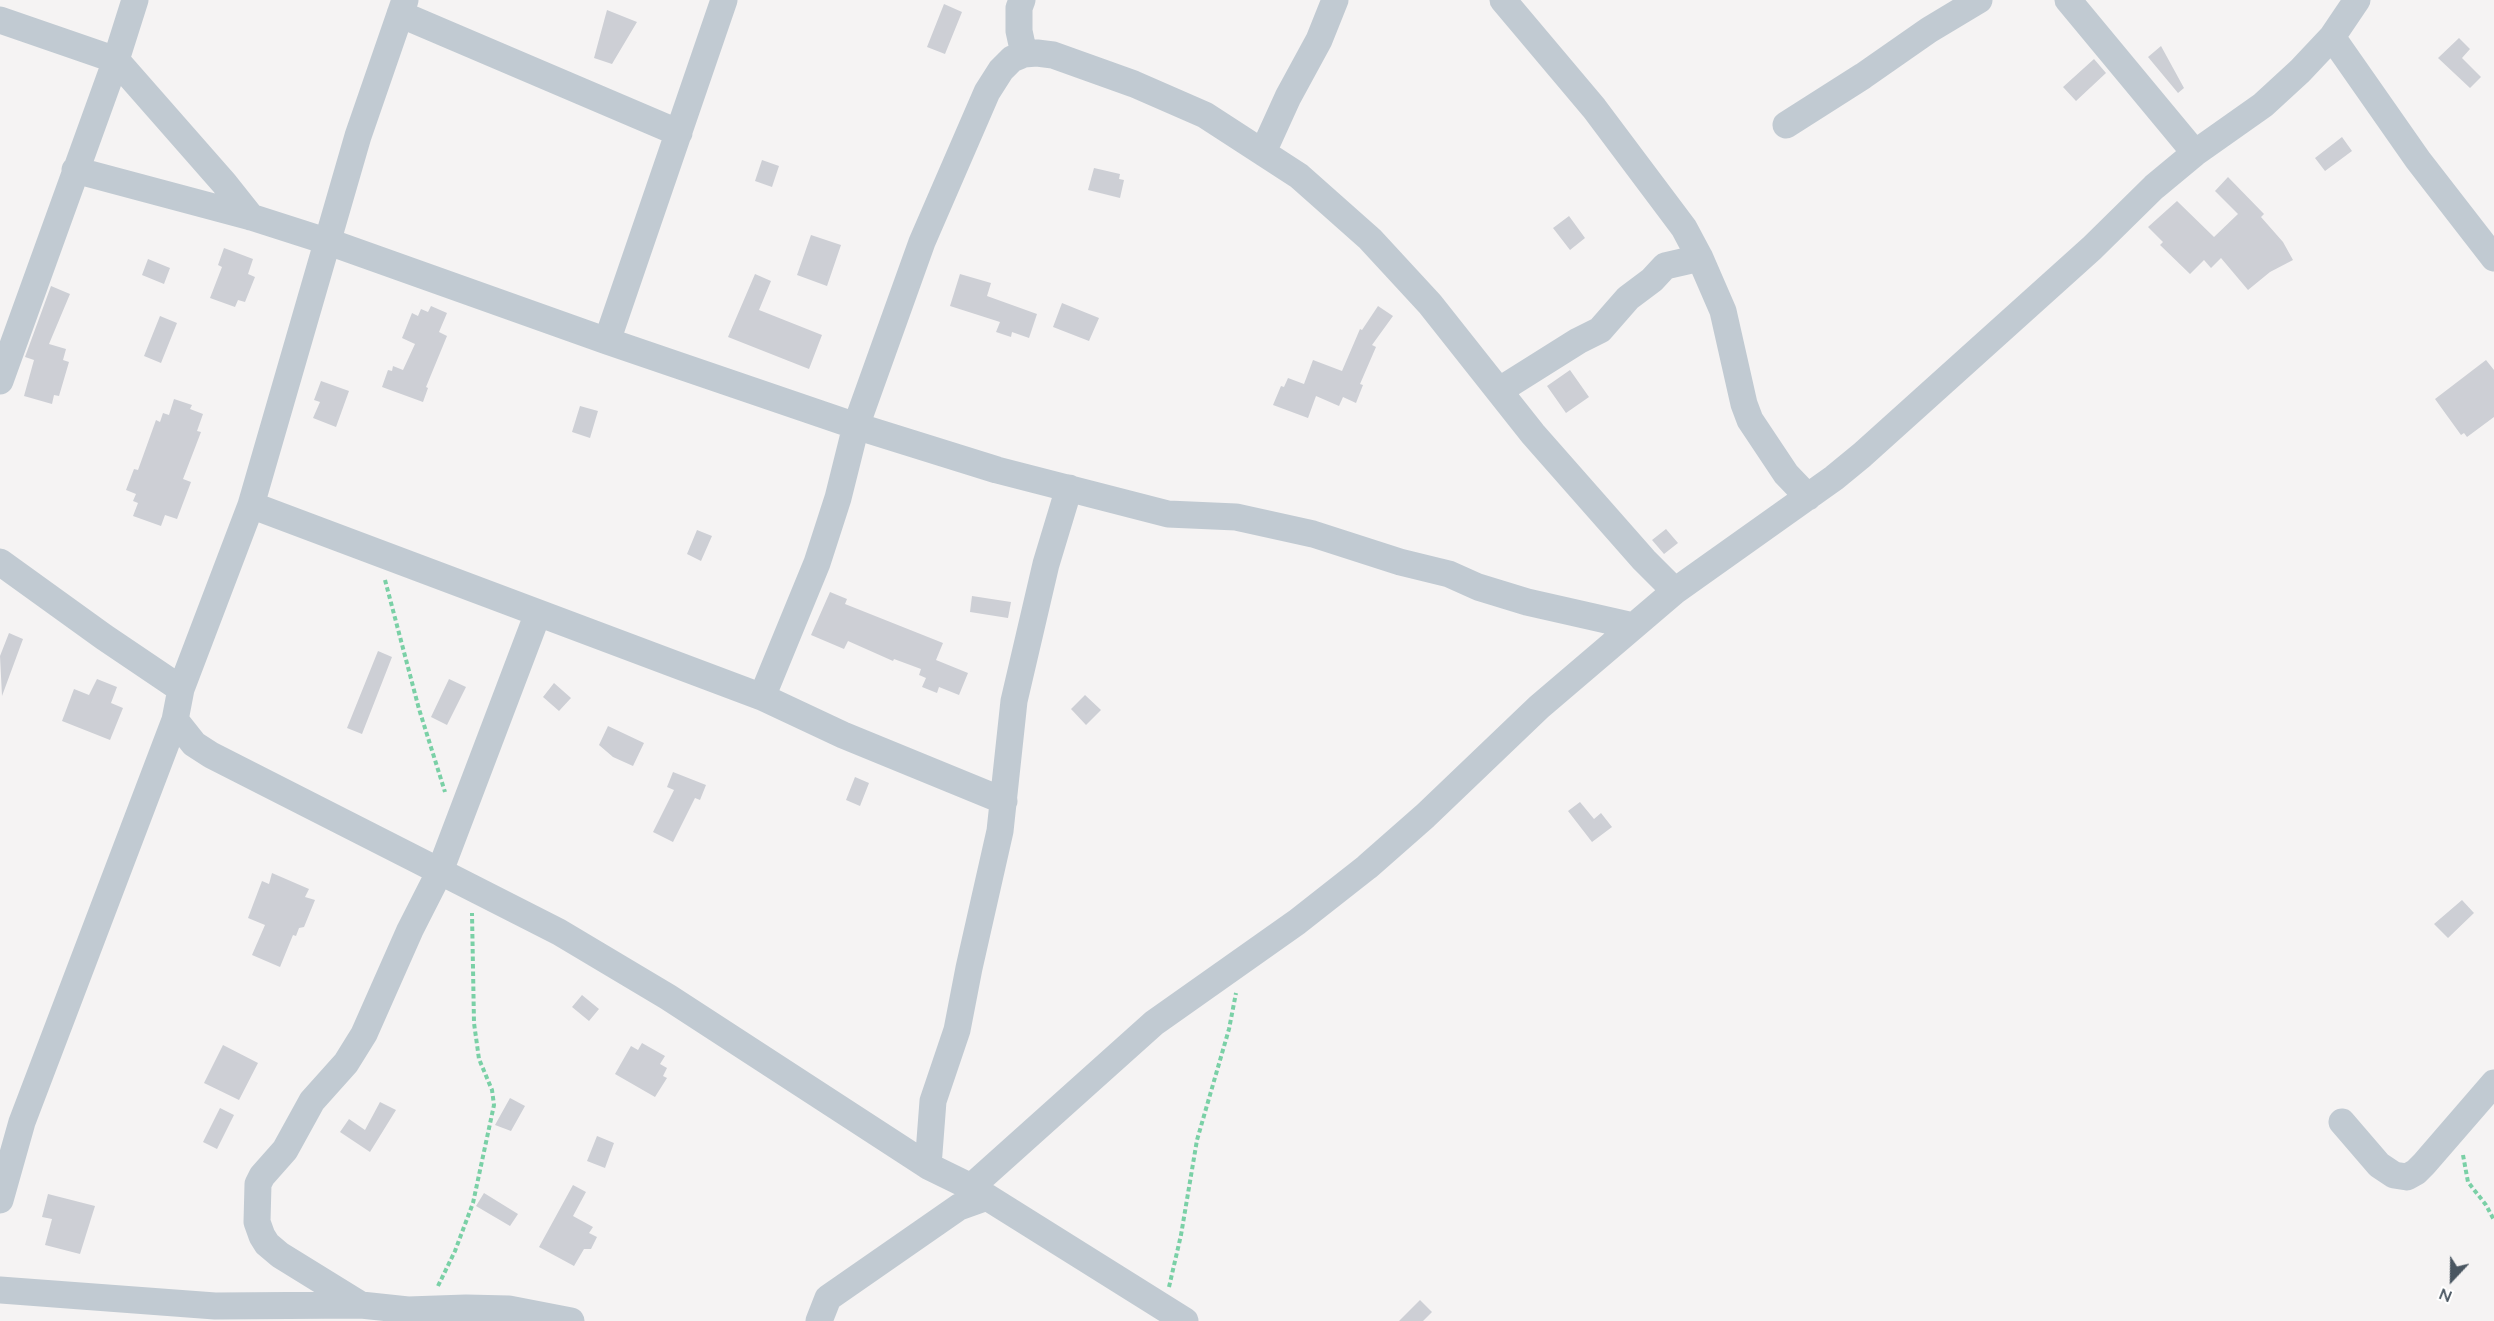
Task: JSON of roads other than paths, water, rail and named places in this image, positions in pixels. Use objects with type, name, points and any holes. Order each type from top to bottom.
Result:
[{"type":"street","points":[[0,381],[11,318],[75,170],[116,60],[135,0]]},
{"type":"street","points":[[607,341],[723,0]]},
{"type":"street","points":[[1022,0],[1019,32],[1024,54]]},
{"type":"street","points":[[1263,152],[1288,96],[1319,40],[1335,0]]},
{"type":"street","points":[[1503,0],[1594,108],[1684,228],[1723,311],[1744,404],[1750,420],[1781,467],[1808,497]]},
{"type":"street","points":[[1786,125],[1929,30],[1979,0]]},
{"type":"street","points":[[2068,0],[2195,153]]},
{"type":"street","points":[[819,1321],[828,1298],[979,1192],[1154,1023],[1297,922],[1367,867],[1539,707],[1675,591],[1808,497],[1862,455],[2092,248],[2154,187],[2195,153],[2263,105],[2332,37],[2357,0]]},
{"type":"street","points":[[0,1200],[22,1122],[175,720],[181,689],[251,505],[358,136],[402,7],[679,133]]},
{"type":"street","points":[[0,20],[116,60],[224,183],[250,218]]},
{"type":"street","points":[[2332,37],[2418,160],[2494,258]]},
{"type":"street","points":[[762,697],[818,562],[838,498],[856,426],[922,242],[983,100],[1001,69],[1012,59],[1037,52],[1053,55],[1134,84],[1204,115],[1299,176],[1370,239],[1430,304],[1533,434],[1644,560],[1675,591]]},
{"type":"street","points":[[75,170],[329,242],[607,341],[856,426],[997,470],[1168,514],[1236,517],[1313,534],[1400,562],[1449,574],[1478,587],[1527,602],[1634,626]]},
{"type":"street","points":[[1500,390],[1578,341],[1600,330],[1628,298],[1652,280],[1665,266],[1700,258]]},
{"type":"street","points":[[928,1166],[933,1101],[957,1030],[996,851],[1004,801],[1014,701],[1046,564],[1069,488]]},
{"type":"street","points":[[251,505],[762,697],[843,735],[1004,801]]},
{"type":"street","points":[[0,562],[181,689]]},
{"type":"street","points":[[361,1305],[280,1255],[267,1244],[261,1236],[257,1222],[257,1189],[262,1176],[285,1150],[312,1101],[359,1044],[410,930],[440,871],[538,613]]},
{"type":"street","points":[[175,720],[194,744],[210,755],[559,932],[668,997],[928,1166],[979,1192],[1175,1315]]},
{"type":"street","points":[[2342,1122],[2379,1165],[2394,1175],[2403,1177],[2416,1172],[2494,1083]]},
{"type":"street","points":[[0,1290],[215,1306],[361,1305],[418,1314],[466,1308],[509,1310],[571,1321]]}]
